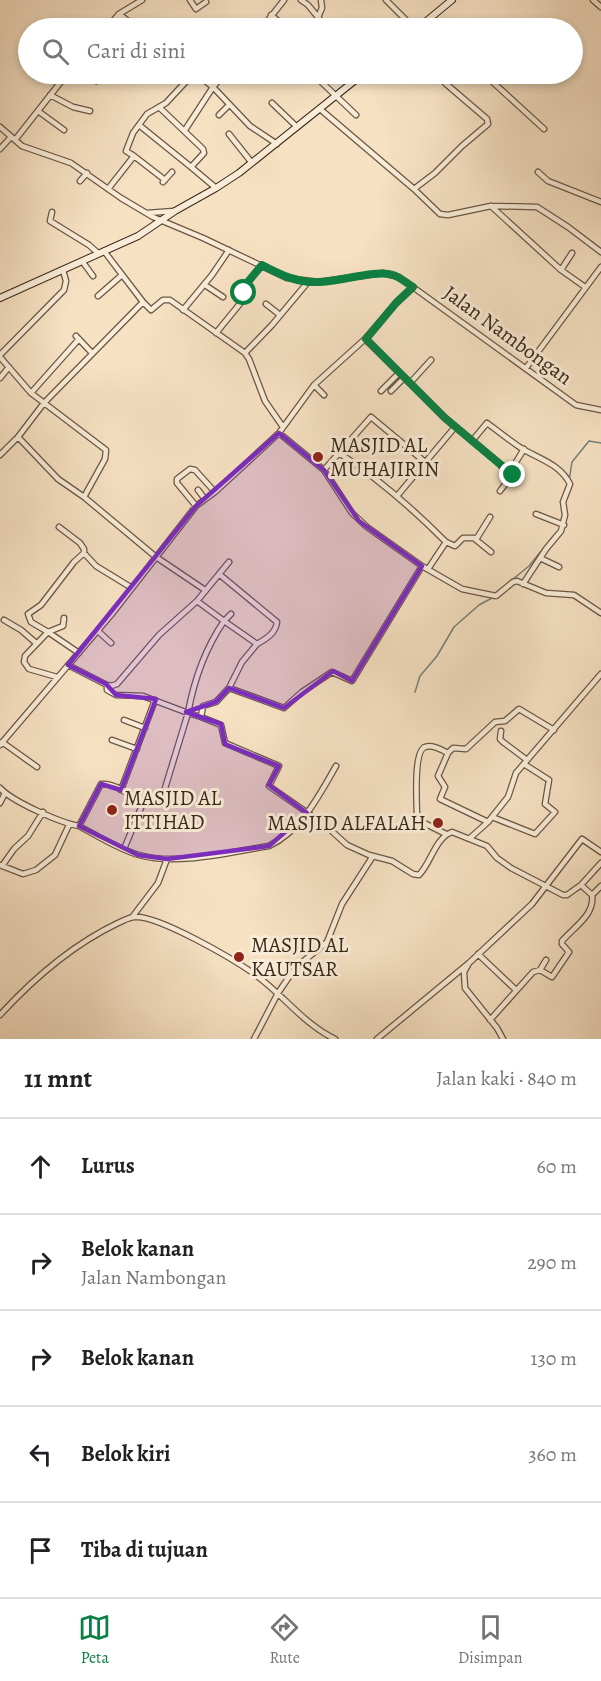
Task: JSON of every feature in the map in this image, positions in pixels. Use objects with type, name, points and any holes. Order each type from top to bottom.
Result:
[{"type":"street","points":[[116,18],[142,0]]},
{"type":"street","points":[[190,0],[196,9],[206,2]]},
{"type":"street","points":[[269,18],[284,0]]},
{"type":"street","points":[[301,0],[318,17],[322,8],[321,0]]},
{"type":"street","points":[[386,0],[405,18]]},
{"type":"street","points":[[429,18],[452,0]]},
{"type":"street","points":[[593,0],[601,7]]},
{"type":"street","points":[[119,15],[123,18]]},
{"type":"street","points":[[271,15],[274,18]]},
{"type":"street","points":[[0,149],[13,139],[59,84]]},
{"type":"street","points":[[172,172],[164,181],[126,150],[133,133],[149,112],[174,95],[185,84]]},
{"type":"street","points":[[209,84],[250,126],[276,144]]},
{"type":"street","points":[[185,130],[216,84]]},
{"type":"street","points":[[323,84],[356,115]]},
{"type":"street","points":[[0,298],[138,236],[252,163],[349,84]]},
{"type":"street","points":[[414,189],[435,173],[488,124],[488,119],[447,84]]},
{"type":"street","points":[[495,84],[544,129]]},
{"type":"street","points":[[50,95],[90,111]]},
{"type":"street","points":[[272,103],[297,128]]},
{"type":"street","points":[[219,115],[229,105]]},
{"type":"street","points":[[159,106],[205,152],[191,167]]},
{"type":"street","points":[[320,109],[440,214],[491,206],[530,207],[543,210],[601,252]]},
{"type":"street","points":[[38,111],[64,130]]},
{"type":"street","points":[[139,125],[216,188]]},
{"type":"street","name":"Jalan Nambongan","points":[[0,127],[28,149],[63,158],[87,172],[108,189],[161,221],[287,278],[308,282],[327,282],[383,273],[399,277],[576,405],[601,410]]},
{"type":"street","points":[[229,134],[252,163]]},
{"type":"street","points":[[108,189],[134,156]]},
{"type":"street","points":[[80,181],[87,172]]},
{"type":"street","points":[[538,172],[548,181],[601,202]]},
{"type":"street","points":[[491,206],[561,270],[585,287]]},
{"type":"street","points":[[147,213],[175,211]]},
{"type":"street","points":[[52,212],[50,221],[101,252],[151,310],[167,299],[245,353],[267,405],[283,427]]},
{"type":"street","points":[[183,310],[205,285],[229,250]]},
{"type":"street","points":[[561,270],[572,253]]},
{"type":"street","points":[[82,261],[93,276]]},
{"type":"street","points":[[216,333],[243,300],[246,295],[242,289],[262,265]]},
{"type":"street","points":[[63,270],[66,281],[64,290],[0,356],[31,393],[106,450],[105,459],[84,497]]},
{"type":"street","points":[[526,368],[600,270]]},
{"type":"street","points":[[98,296],[122,275]]},
{"type":"street","points":[[245,353],[308,282]]},
{"type":"street","points":[[205,285],[223,297]]},
{"type":"street","points":[[37,767],[1,744],[98,631],[196,506],[215,492],[279,433],[314,385],[366,339],[396,303],[413,287]]},
{"type":"street","points":[[1,451],[18,437],[44,403],[143,302]]},
{"type":"street","points":[[266,304],[280,315]]},
{"type":"street","points":[[31,393],[78,338],[92,353]]},
{"type":"street","points":[[366,339],[455,427],[513,475]]},
{"type":"street","points":[[410,383],[431,360]]},
{"type":"street","points":[[0,378],[9,367]]},
{"type":"street","points":[[381,392],[399,373]]},
{"type":"street","points":[[391,391],[404,378]]},
{"type":"street","points":[[314,385],[324,395]]},
{"type":"street","points":[[324,470],[371,417],[425,462]]},
{"type":"street","points":[[472,441],[487,423],[556,468],[570,484],[563,502],[564,525],[523,584]]},
{"type":"street","points":[[397,496],[455,427]]},
{"type":"street","points":[[279,433],[324,470],[359,521],[422,566],[462,590],[492,596],[499,595],[513,582],[552,594],[574,595],[601,613]]},
{"type":"street","points":[[18,437],[58,479],[84,497],[156,557],[205,590]]},
{"type":"street","points":[[500,491],[516,470],[516,462],[524,449]]},
{"type":"street","points":[[339,453],[397,496],[446,542],[454,546],[463,538],[475,539],[491,552]]},
{"type":"street","points":[[196,506],[177,483],[177,479],[190,469],[195,470],[215,492]]},
{"type":"street","points":[[198,490],[205,499]]},
{"type":"street","points":[[536,514],[564,525]]},
{"type":"street","points":[[475,539],[490,517]]},
{"type":"street","points":[[59,527],[80,543],[84,553],[96,566],[132,588]]},
{"type":"street","points":[[428,569],[446,542]]},
{"type":"street","points":[[79,653],[31,621],[28,614],[41,605],[74,562],[84,553]]},
{"type":"street","points":[[540,558],[559,567]]},
{"type":"street","points":[[68,665],[107,685],[117,684],[159,635],[197,601],[229,562]]},
{"type":"street","points":[[229,688],[284,708],[302,692],[332,672],[352,681],[422,566]]},
{"type":"street","points":[[201,717],[203,706],[216,702],[229,688],[242,662],[257,644],[271,634],[277,622],[219,574]]},
{"type":"street","points":[[197,601],[257,644]]},
{"type":"street","points":[[80,826],[101,784],[105,783],[143,802],[157,802],[162,798],[188,712],[192,690],[201,666],[211,642],[231,614]]},
{"type":"street","points":[[57,677],[29,669],[24,662],[36,643],[48,632],[63,626],[64,618]]},
{"type":"street","points":[[4,620],[21,630],[36,643]]},
{"type":"street","points":[[98,631],[111,643]]},
{"type":"street","points":[[470,838],[489,822],[508,797],[514,776],[601,674]]},
{"type":"street","points":[[107,685],[107,690],[112,693],[138,695],[221,725],[225,743],[279,766],[269,786],[326,825],[347,845],[392,861],[413,874],[419,875],[446,834],[452,832],[487,846],[496,858],[511,868],[563,895],[567,895],[581,885],[601,863]]},
{"type":"street","points":[[121,790],[155,700]]},
{"type":"street","points":[[489,822],[440,799],[444,787],[438,776],[448,753],[453,748],[466,749],[495,722],[505,722],[521,709],[554,730]]},
{"type":"street","points":[[124,720],[145,728]]},
{"type":"street","points":[[492,817],[535,834],[555,812],[545,804],[549,780],[500,739],[501,731]]},
{"type":"street","points":[[112,740],[137,749]]},
{"type":"street","points":[[446,834],[420,821],[417,817],[417,762],[423,747],[427,746],[448,753]]},
{"type":"street","points":[[0,788],[4,793],[69,825],[80,826],[124,849],[138,855],[167,860],[269,846],[279,841],[307,813],[336,766]]},
{"type":"street","points":[[0,803],[4,793]]},
{"type":"street","points":[[124,849],[143,802]]},
{"type":"street","points":[[43,812],[28,836],[1,866],[23,874],[36,870],[55,855],[69,825]]},
{"type":"street","points":[[502,1039],[465,988],[464,972],[478,954],[532,904],[582,838],[601,852]]},
{"type":"street","points":[[254,1039],[278,993],[295,968],[327,942],[342,904],[373,856]]},
{"type":"street","points":[[0,1015],[76,946],[133,916],[158,883],[167,860]]},
{"type":"street","points":[[540,970],[552,977],[568,957],[569,952],[561,941],[590,913],[592,895],[581,885]]},
{"type":"street","points":[[592,895],[601,886]]},
{"type":"street","points":[[133,916],[161,924],[214,949],[253,973],[309,1022],[332,1038]]},
{"type":"street","points":[[478,954],[516,990]]},
{"type":"street","points":[[490,1020],[533,972],[540,970],[546,960]]},
{"type":"street","points":[[377,1039],[470,963]]},
{"type":"highlighted area","points":[[279,433],[324,470],[359,521],[422,566],[352,681],[333,671],[284,708],[229,688],[216,702],[186,712],[221,724],[225,744],[279,766],[269,785],[307,813],[269,846],[167,859],[138,855],[79,826],[101,784],[121,790],[156,699],[116,695],[106,684],[68,665],[196,506]]},
{"type":"waterway","points":[[569,481],[572,462],[589,441],[601,443]]},
{"type":"waterway","points":[[506,585],[529,566],[555,534]]},
{"type":"waterway","points":[[415,692],[420,676],[437,656],[454,627],[479,605],[492,598]]},
{"type":"place","name":"MASJID AL MUHAJIRIN","points":[[318,457]]},
{"type":"place","name":"MASJID AL ITTIHAD","points":[[112,810]]},
{"type":"place","name":"MASJID ALFALAH","points":[[438,823]]},
{"type":"place","name":"MASJID AL KAUTSAR","points":[[239,957]]},
{"type":"route","points":[[244,293],[242,289],[262,265],[287,278],[308,282],[327,282],[383,273],[399,277],[413,287],[380,320],[366,339],[445,418],[513,475]]}]
